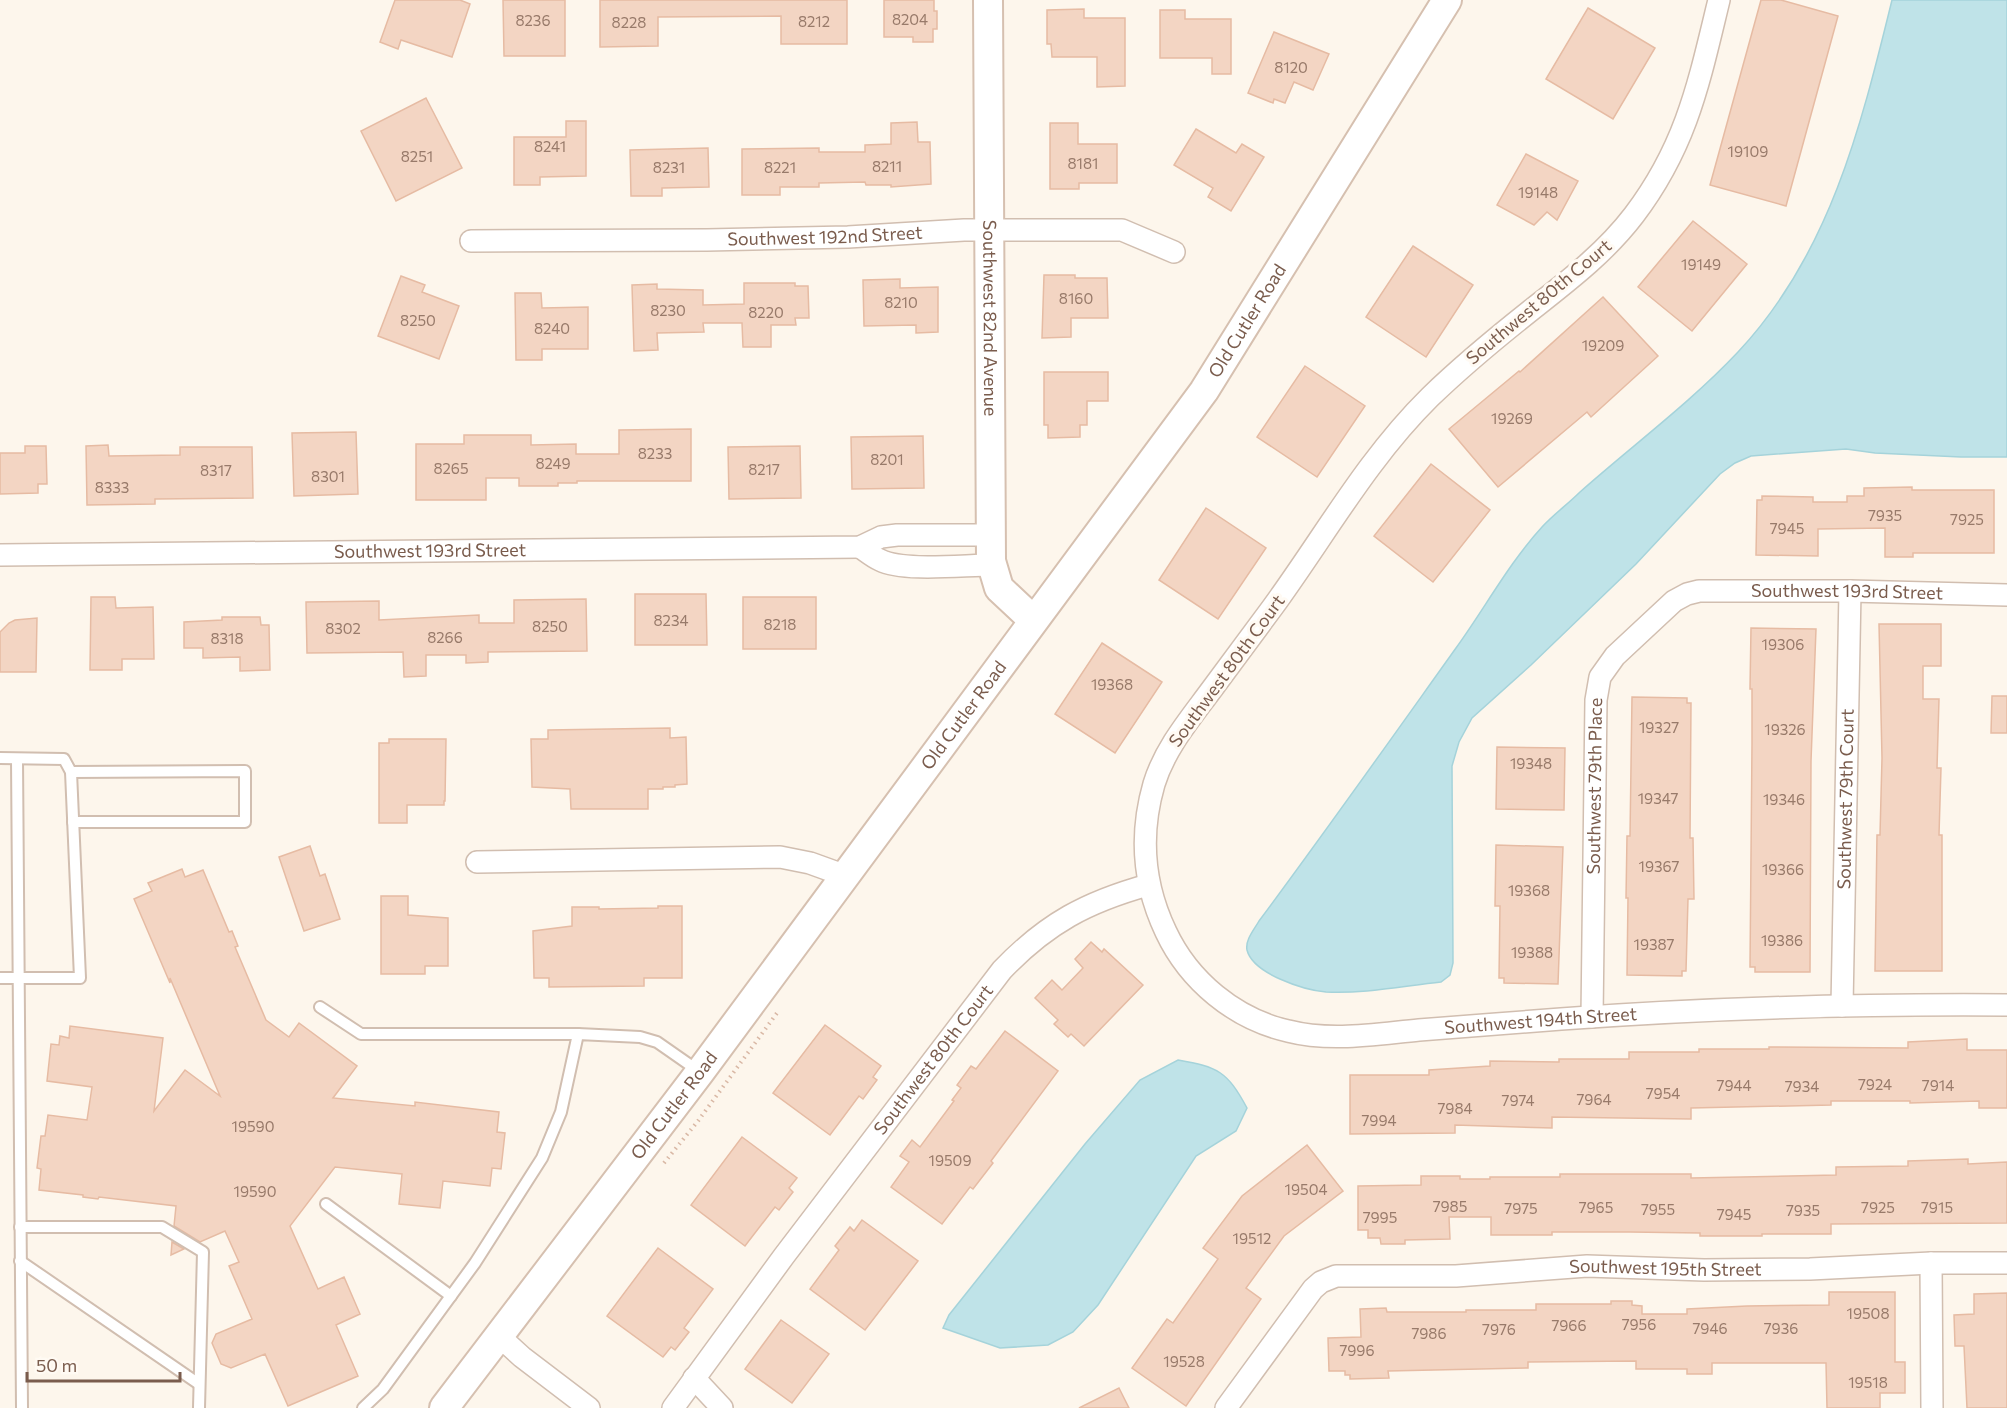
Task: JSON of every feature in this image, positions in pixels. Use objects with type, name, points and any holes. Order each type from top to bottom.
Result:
[{"type":"main road","name":"Southwest 82nd Avenue","points":[[988,0],[992,565],[999,588],[1033,620]]},
{"type":"main road","name":"Old Cutler Road","points":[[444,1408],[700,1072],[1204,391],[1447,0]]},
{"type":"street","name":"Southwest 80th Court","points":[[673,1408],[1002,970],[1048,929],[1078,910],[1148,885],[1145,851],[1151,796],[1159,770],[1177,736],[1308,558],[1366,472],[1399,431],[1432,395],[1474,357],[1592,262],[1637,211],[1669,160],[1685,126],[1707,55],[1719,0]]},
{"type":"street","name":"Southwest 192nd Street","points":[[471,241],[820,238],[990,230],[1122,230],[1174,252]]},
{"type":"street","points":[[915,535],[915,566]]},
{"type":"street","name":"Southwest 193rd Street","points":[[0,555],[860,547],[881,537],[991,535]]},
{"type":"street","points":[[860,547],[880,560],[893,564],[992,565]]},
{"type":"street","name":"Southwest 193rd Street","points":[[1688,594],[1709,590],[1850,591],[2007,596]]},
{"type":"street","name":"Southwest 79th Court","points":[[1842,1006],[1850,591]]},
{"type":"street","name":"Southwest 79th Place","points":[[1592,1017],[1596,708],[1599,681],[1606,666],[1625,646],[1668,606],[1688,594]]},
{"type":"street","points":[[477,862],[780,857],[810,863],[846,876]]},
{"type":"street","name":"Southwest 194th Street","points":[[1148,885],[1170,940],[1189,969],[1216,996],[1261,1023],[1298,1034],[1336,1037],[1592,1017],[1842,1006],[2007,1005]]},
{"type":"street","points":[[1931,1263],[1932,1408]]},
{"type":"street","name":"Southwest 195th Street","points":[[1226,1408],[1313,1289],[1324,1280],[1345,1275],[1456,1276],[1570,1266],[1704,1270],[2007,1263]]},
{"type":"street","points":[[498,1335],[522,1357],[589,1408]]},
{"type":"street","points":[[694,1378],[722,1408]]},
{"type":"lane","points":[[0,758],[64,759],[71,772],[80,978],[0,978]]},
{"type":"lane","points":[[17,759],[21,1408]]},
{"type":"lane","points":[[71,772],[245,771],[245,822],[73,822]]},
{"type":"lane","points":[[320,1007],[361,1034],[640,1036],[657,1042],[700,1072]]},
{"type":"lane","points":[[363,1408],[382,1389],[451,1296],[515,1203],[542,1158],[561,1112],[578,1034]]},
{"type":"lane","points":[[326,1204],[451,1296]]},
{"type":"lane","points":[[20,1227],[162,1227],[203,1252],[199,1408]]},
{"type":"lane","points":[[20,1261],[200,1384]]},
{"type":"water","points":[[1892,0],[2007,0],[2007,457],[1875,453],[1846,449],[1751,456],[1735,463],[1720,474],[1636,564],[1472,718],[1459,742],[1452,766],[1453,963],[1450,975],[1441,982],[1369,991],[1326,992],[1293,984],[1269,973],[1251,959],[1247,950],[1252,931],[1456,648],[1519,555],[1551,518],[1720,371],[1770,314],[1797,273],[1819,231],[1854,141]]},
{"type":"water","points":[[1178,1060],[1203,1065],[1220,1073],[1227,1078],[1247,1108],[1236,1131],[1196,1156],[1098,1305],[1073,1332],[1048,1345],[1000,1348],[943,1328],[949,1315],[1085,1144],[1140,1080]]},
{"type":"building","points":[[395,0],[460,0],[470,4],[452,57],[401,40],[398,49],[380,42]]},
{"type":"building","points":[[503,0],[565,0],[565,56],[504,56]]},
{"type":"building","points":[[600,0],[847,0],[847,44],[781,44],[781,16],[658,17],[658,46],[600,47]]},
{"type":"building","points":[[884,0],[934,0],[934,11],[937,11],[937,29],[933,29],[933,42],[913,42],[913,37],[884,37]]},
{"type":"building","points":[[1761,0],[1781,0],[1838,16],[1786,206],[1710,185]]},
{"type":"building","points":[[1588,8],[1655,48],[1613,119],[1546,79]]},
{"type":"building","points":[[1084,9],[1084,18],[1125,18],[1125,86],[1097,87],[1097,57],[1052,57],[1051,44],[1047,44],[1047,10]]},
{"type":"building","points":[[1160,10],[1185,10],[1185,19],[1231,19],[1231,74],[1212,74],[1212,58],[1160,58]]},
{"type":"building","points":[[1274,32],[1329,54],[1313,90],[1294,82],[1285,103],[1274,99],[1273,103],[1248,93]]},
{"type":"building","points":[[426,98],[462,168],[396,201],[361,131]]},
{"type":"building","points":[[566,121],[586,121],[586,176],[540,177],[540,185],[514,185],[514,137],[566,137]]},
{"type":"building","points":[[917,122],[918,142],[930,142],[931,184],[891,187],[891,185],[866,185],[865,182],[819,183],[819,187],[780,187],[780,195],[742,195],[742,149],[819,148],[819,152],[865,152],[865,145],[891,144],[891,123]]},
{"type":"building","points":[[1050,123],[1078,123],[1078,144],[1117,144],[1117,183],[1079,183],[1079,189],[1050,189]]},
{"type":"building","points":[[1196,129],[1236,153],[1242,144],[1264,157],[1231,211],[1208,197],[1213,188],[1174,165]]},
{"type":"building","points":[[708,148],[709,187],[662,188],[662,196],[631,196],[630,150]]},
{"type":"building","points":[[1526,154],[1578,181],[1557,220],[1547,212],[1534,225],[1497,205]]},
{"type":"building","points":[[1693,221],[1747,264],[1692,331],[1638,287]]},
{"type":"building","points":[[1413,246],[1473,285],[1426,357],[1366,317]]},
{"type":"building","points":[[1044,275],[1107,278],[1108,318],[1071,318],[1071,337],[1042,338]]},
{"type":"building","points":[[401,276],[425,285],[422,292],[459,306],[439,359],[378,336]]},
{"type":"building","points":[[900,279],[900,288],[938,287],[938,332],[916,333],[916,325],[864,326],[863,280]]},
{"type":"building","points":[[744,283],[795,283],[795,286],[808,286],[809,318],[795,318],[796,325],[771,325],[771,347],[743,347],[742,323],[703,323],[704,332],[657,333],[658,350],[634,351],[632,285],[657,284],[657,289],[703,290],[703,305],[744,304]]},
{"type":"building","points":[[515,293],[541,293],[542,308],[588,307],[588,349],[542,349],[542,360],[516,360]]},
{"type":"building","points":[[1603,297],[1658,356],[1591,417],[1587,412],[1498,487],[1449,429],[1520,372]]},
{"type":"building","points":[[1305,366],[1365,406],[1317,477],[1257,437]]},
{"type":"building","points":[[1044,372],[1108,372],[1108,401],[1087,401],[1087,425],[1080,425],[1080,437],[1048,438],[1048,425],[1044,425]]},
{"type":"building","points":[[691,429],[691,481],[577,481],[577,483],[558,483],[558,486],[519,486],[519,478],[486,478],[486,500],[416,500],[416,444],[464,444],[464,435],[531,435],[531,445],[576,444],[576,454],[619,454],[619,430]]},
{"type":"building","points":[[356,432],[358,494],[294,496],[292,433]]},
{"type":"building","points":[[923,436],[924,488],[852,489],[851,437]]},
{"type":"building","points":[[108,445],[109,456],[180,455],[180,447],[252,447],[253,498],[155,499],[155,504],[87,505],[86,446]]},
{"type":"building","points":[[25,446],[46,446],[47,484],[38,484],[38,493],[0,494],[0,453],[25,453]]},
{"type":"building","points":[[800,446],[801,498],[729,499],[728,447]]},
{"type":"building","points":[[1431,464],[1490,510],[1433,582],[1374,536]]},
{"type":"building","points":[[1912,487],[1912,490],[1994,490],[1994,553],[1913,553],[1913,557],[1885,557],[1885,528],[1818,529],[1818,556],[1756,555],[1757,500],[1762,500],[1762,496],[1813,497],[1813,502],[1847,502],[1847,496],[1864,496],[1864,488]]},
{"type":"building","points":[[1206,508],[1266,548],[1218,619],[1159,580]]},
{"type":"building","points":[[635,594],[706,594],[707,645],[635,645]]},
{"type":"building","points":[[91,597],[115,597],[116,608],[153,607],[154,659],[122,659],[122,670],[90,670]]},
{"type":"building","points":[[743,597],[816,597],[816,649],[743,649]]},
{"type":"building","points":[[586,599],[587,651],[488,652],[488,662],[466,663],[466,655],[426,655],[426,676],[404,677],[403,652],[307,653],[306,602],[379,601],[379,620],[479,615],[479,623],[514,623],[514,600]]},
{"type":"building","points":[[222,617],[260,617],[261,625],[269,625],[270,670],[240,671],[240,657],[203,658],[203,648],[184,648],[184,622],[222,620]]},
{"type":"building","points":[[37,618],[36,672],[0,672],[0,632],[15,620]]},
{"type":"building","points":[[1879,624],[1941,624],[1941,666],[1923,666],[1923,699],[1939,699],[1937,768],[1941,768],[1939,835],[1942,835],[1942,971],[1875,971],[1877,835],[1880,835],[1882,758]]},
{"type":"building","points":[[1751,628],[1816,629],[1811,761],[1810,972],[1755,972],[1755,967],[1750,967]]},
{"type":"building","points":[[1102,643],[1162,682],[1115,753],[1055,714]]},
{"type":"building","points":[[1992,696],[2007,696],[2007,733],[1991,733]]},
{"type":"building","points":[[1632,697],[1687,698],[1687,703],[1691,703],[1690,838],[1693,838],[1694,899],[1688,899],[1686,971],[1682,971],[1682,976],[1627,975],[1627,836],[1630,836]]},
{"type":"building","points":[[670,728],[670,738],[686,737],[687,784],[663,787],[663,789],[648,789],[648,809],[571,809],[570,789],[532,787],[531,739],[548,739],[548,730]]},
{"type":"building","points":[[389,739],[446,739],[444,805],[407,805],[407,823],[379,823],[379,743],[389,743]]},
{"type":"building","points":[[1497,747],[1565,748],[1564,810],[1496,809]]},
{"type":"building","points":[[1496,845],[1563,847],[1558,984],[1504,983],[1504,978],[1499,978],[1500,906],[1495,906]]},
{"type":"building","points":[[310,846],[320,876],[325,874],[340,919],[304,931],[279,857]]},
{"type":"building","points":[[182,869],[185,877],[203,870],[229,932],[232,931],[238,946],[235,947],[266,1020],[289,1037],[299,1023],[357,1066],[333,1098],[415,1106],[415,1102],[499,1112],[497,1132],[505,1133],[501,1169],[492,1168],[490,1186],[443,1181],[440,1208],[399,1204],[402,1174],[335,1167],[290,1226],[318,1289],[344,1277],[360,1314],[336,1325],[358,1376],[288,1406],[265,1354],[231,1368],[221,1364],[212,1343],[216,1334],[252,1319],[229,1266],[239,1262],[225,1231],[200,1242],[174,1226],[176,1206],[99,1197],[98,1199],[39,1190],[41,1169],[37,1168],[41,1136],[45,1136],[48,1115],[87,1120],[92,1087],[47,1081],[51,1044],[59,1045],[60,1036],[69,1038],[70,1026],[163,1038],[154,1111],[185,1070],[220,1096],[134,899],[152,891],[148,883]]},
{"type":"building","points":[[381,896],[408,896],[408,915],[448,918],[448,966],[425,966],[425,974],[381,974]]},
{"type":"building","points":[[658,906],[682,906],[682,978],[644,978],[644,986],[549,987],[549,978],[534,978],[533,931],[572,926],[572,907],[599,907],[599,909],[658,908]]},
{"type":"building","points":[[1091,942],[1102,952],[1104,949],[1143,985],[1084,1046],[1071,1034],[1068,1037],[1054,1024],[1058,1020],[1035,998],[1052,980],[1062,990],[1083,968],[1075,959]]},
{"type":"building","points":[[825,1025],[881,1066],[873,1077],[877,1080],[863,1099],[859,1096],[830,1135],[773,1093]]},
{"type":"building","points":[[1005,1031],[1058,1071],[991,1161],[993,1163],[973,1189],[970,1187],[942,1224],[891,1187],[909,1162],[900,1156],[912,1140],[920,1147],[954,1101],[952,1100],[961,1088],[957,1085],[971,1066],[976,1069]]},
{"type":"building","points":[[1967,1039],[1967,1050],[2007,1050],[2007,1108],[1979,1108],[1979,1101],[1910,1103],[1910,1101],[1831,1101],[1831,1105],[1691,1108],[1691,1119],[1552,1117],[1552,1128],[1455,1125],[1455,1133],[1350,1134],[1350,1075],[1429,1075],[1429,1070],[1490,1066],[1490,1061],[1559,1062],[1559,1059],[1629,1059],[1629,1052],[1699,1052],[1699,1049],[1769,1049],[1769,1047],[1908,1048],[1908,1042]]},
{"type":"building","points":[[742,1137],[797,1178],[789,1188],[793,1192],[779,1210],[775,1207],[745,1246],[691,1205]]},
{"type":"building","points":[[1307,1145],[1343,1191],[1284,1236],[1246,1288],[1261,1299],[1186,1406],[1132,1368],[1167,1319],[1173,1323],[1218,1259],[1203,1248],[1242,1196]]},
{"type":"building","points":[[1968,1159],[1968,1164],[2007,1162],[2007,1223],[1831,1224],[1831,1234],[1762,1234],[1762,1236],[1700,1236],[1700,1233],[1630,1232],[1491,1235],[1491,1217],[1449,1217],[1450,1239],[1405,1240],[1405,1244],[1381,1244],[1380,1238],[1368,1238],[1368,1230],[1358,1230],[1358,1186],[1421,1185],[1421,1176],[1490,1179],[1490,1177],[1560,1177],[1560,1174],[1691,1174],[1691,1178],[1836,1175],[1836,1167],[1908,1166],[1908,1161]]},
{"type":"building","points":[[862,1220],[918,1261],[865,1330],[810,1289],[839,1250],[835,1246],[850,1227],[854,1231]]},
{"type":"building","points":[[172,1242],[184,1249],[171,1255]]},
{"type":"building","points":[[658,1248],[713,1289],[684,1328],[689,1332],[675,1350],[671,1347],[663,1357],[607,1316]]},
{"type":"building","points":[[1829,1292],[1895,1292],[1895,1362],[1905,1362],[1905,1393],[1880,1393],[1880,1408],[1827,1408],[1826,1363],[1712,1363],[1712,1374],[1687,1374],[1687,1369],[1636,1369],[1636,1361],[1528,1362],[1528,1368],[1388,1371],[1389,1378],[1350,1379],[1350,1375],[1345,1375],[1345,1371],[1329,1371],[1328,1338],[1361,1337],[1360,1309],[1386,1308],[1387,1312],[1536,1310],[1536,1304],[1611,1304],[1611,1301],[1632,1301],[1632,1305],[1642,1306],[1642,1314],[1687,1314],[1687,1309],[1829,1305]]},
{"type":"building","points":[[2007,1293],[2007,1408],[1967,1408],[1964,1346],[1955,1346],[1954,1315],[1974,1314],[1974,1294]]},
{"type":"building","points":[[781,1320],[829,1354],[792,1403],[745,1369]]},
{"type":"building","points":[[1119,1388],[1129,1408],[1079,1408]]}]
